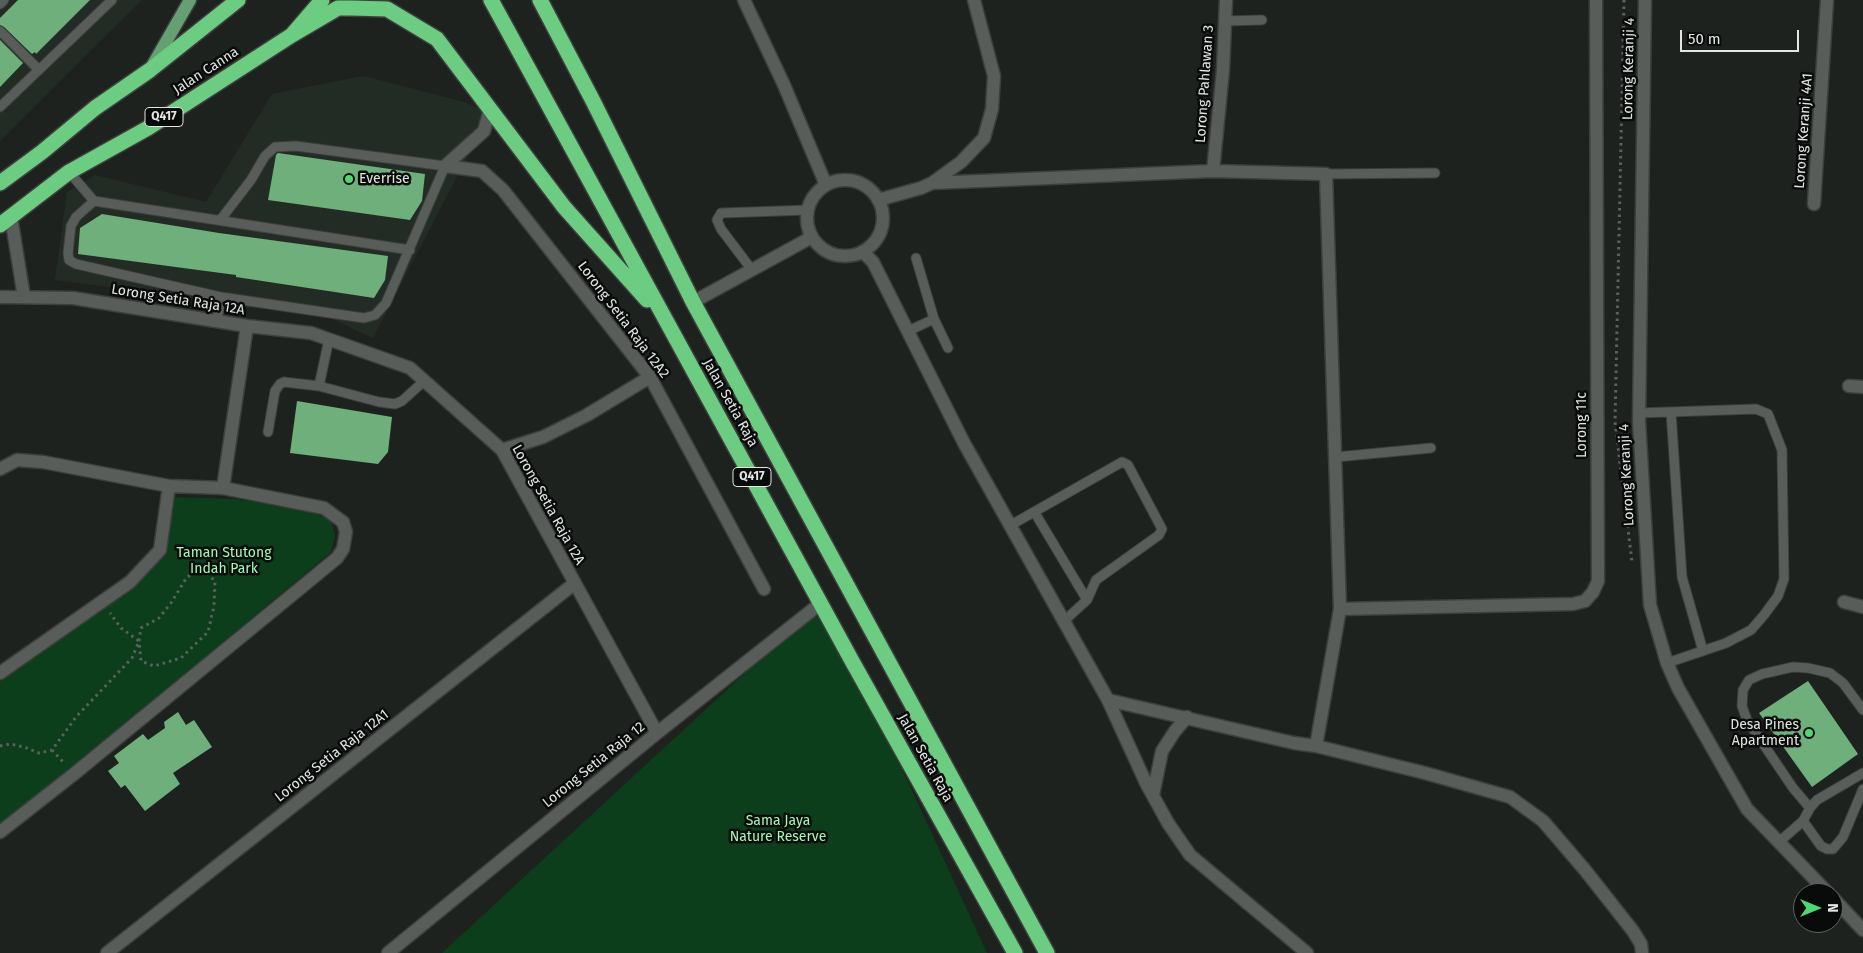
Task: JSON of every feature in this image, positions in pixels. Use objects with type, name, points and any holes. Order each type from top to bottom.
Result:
[{"type":"highway","points":[[0,184],[95,108],[150,70],[238,0]]},
{"type":"highway","name":"Jalan Canna","points":[[5,221],[69,172],[148,128],[292,35],[322,0]]},
{"type":"highway","name":"Jalan Setia Raja","points":[[491,0],[665,320],[1015,953]]},
{"type":"highway","name":"Jalan Setia Raja","points":[[540,0],[593,101],[693,302],[1047,953]]},
{"type":"highway","points":[[292,35],[338,8],[387,9],[437,39],[564,207],[665,320]]},
{"type":"main road","points":[[150,70],[190,0]]},
{"type":"street","points":[[744,0],[784,85],[826,184]]},
{"type":"street","points":[[878,200],[932,183],[961,162],[984,138],[992,109],[994,76],[974,0]]},
{"type":"street","name":"Lorong Pahlawan 3","points":[[1213,171],[1223,70],[1226,0]]},
{"type":"street","name":"Lorong 11c","points":[[1340,609],[1573,604],[1585,601],[1593,592],[1598,581],[1596,0]]},
{"type":"street","name":"Lorong Keranji 4","points":[[1645,0],[1639,413],[1650,605],[1667,663],[1678,688],[1747,809],[1818,883]]},
{"type":"street","name":"Lorong Keranji 4A1","points":[[1814,204],[1827,0]]},
{"type":"street","points":[[445,166],[484,131],[490,109]]},
{"type":"street","name":"Lorong Setia Raja 12A2","points":[[445,166],[482,171],[503,190],[650,377],[764,589]]},
{"type":"street","points":[[932,183],[1213,171],[1326,174],[1340,609],[1316,746]]},
{"type":"street","points":[[845,180],[865,185],[878,200],[883,219],[877,238],[863,252],[844,256],[825,251],[812,237],[807,224],[808,210],[811,200],[826,184],[845,180]]},
{"type":"street","points":[[5,221],[24,297]]},
{"type":"street","points":[[693,302],[812,237]]},
{"type":"street","points":[[863,252],[873,262],[964,442],[1108,700],[1168,823],[1190,856],[1307,953]]},
{"type":"street","name":"Lorong Setia Raja 12A","points":[[0,298],[73,298],[247,326],[311,333],[410,368],[502,450],[657,732]]},
{"type":"street","points":[[223,488],[247,326]]},
{"type":"street","points":[[502,450],[543,437],[587,415],[650,377]]},
{"type":"street","points":[[1849,386],[1863,387]]},
{"type":"street","points":[[0,469],[17,460],[43,462],[169,486],[223,488],[324,508],[343,522],[346,532],[343,549],[337,558],[74,774],[0,832]]},
{"type":"street","points":[[0,673],[130,582],[160,550],[169,486]]},
{"type":"street","name":"Lorong Setia Raja 12A1","points":[[107,953],[575,583]]},
{"type":"street","points":[[1844,602],[1863,607]]},
{"type":"street","name":"Lorong Setia Raja 12","points":[[388,953],[657,732],[821,603]]},
{"type":"street","points":[[1108,700],[1294,743],[1316,746],[1425,773],[1510,797],[1542,821],[1585,870],[1642,944],[1642,953]]},
{"type":"street","points":[[1153,795],[1162,751],[1174,731],[1188,717]]},
{"type":"street","points":[[1843,909],[1863,930]]},
{"type":"lane","points":[[0,4],[4,0]]},
{"type":"lane","points":[[0,107],[112,0]]},
{"type":"lane","points":[[1225,21],[1262,20]]},
{"type":"lane","points":[[0,31],[38,70]]},
{"type":"lane","points":[[94,201],[76,217],[71,226],[68,253],[69,260],[76,264],[221,297],[364,318],[375,314],[386,303],[445,166],[296,146],[275,147],[265,156],[251,180],[221,220]]},
{"type":"lane","points":[[69,172],[94,201],[410,250]]},
{"type":"lane","points":[[1326,174],[1435,173]]},
{"type":"lane","points":[[752,270],[721,229],[717,220],[721,213],[808,210]]},
{"type":"lane","points":[[916,258],[934,318],[948,348]]},
{"type":"lane","points":[[217,321],[221,297]]},
{"type":"lane","points":[[908,331],[934,318]]},
{"type":"lane","points":[[319,386],[329,339]]},
{"type":"lane","points":[[268,432],[275,391],[280,384],[289,382],[319,386],[379,402],[395,404],[402,402],[424,381]]},
{"type":"lane","points":[[1639,413],[1756,409],[1768,414],[1782,450],[1784,579],[1778,596],[1751,630],[1733,640],[1667,663]]},
{"type":"lane","points":[[1671,412],[1682,577],[1703,651]]},
{"type":"lane","points":[[1336,456],[1431,448]]},
{"type":"lane","points":[[1011,525],[1122,462],[1128,465],[1162,529],[1159,535],[1096,580],[1087,600],[1064,620]]},
{"type":"lane","points":[[1035,513],[1087,600]]},
{"type":"lane","points":[[1810,808],[1793,788],[1746,720],[1742,706],[1742,690],[1749,680],[1762,674],[1793,667],[1808,668],[1830,673],[1843,683],[1863,710]]},
{"type":"lane","points":[[1779,842],[1803,821],[1816,800],[1863,773]]},
{"type":"lane","points":[[1803,821],[1821,846],[1833,849],[1843,837],[1863,789]]},
{"type":"path","points":[[0,746],[10,744],[24,747],[38,754],[52,750],[76,717],[132,658],[139,641],[141,628],[159,618],[171,603],[187,576],[202,569],[215,581],[214,606],[208,632],[182,658],[154,666],[141,660],[139,641],[121,628],[102,601]]},
{"type":"path","points":[[52,750],[74,774]]},
{"type":"shaded area","points":[[0,0],[142,0],[0,141]]},
{"type":"shaded area","points":[[363,76],[464,102],[490,113],[373,338],[324,315],[55,280],[67,192],[95,175],[206,202],[272,94]]},
{"type":"green space","name":"Taman Stutong Indah Park","points":[[175,497],[234,499],[308,509],[331,521],[335,536],[331,552],[0,826],[0,676],[161,551]]},
{"type":"green space","name":"Sama Jaya Nature Reserve","points":[[821,603],[852,661],[987,953],[442,953]]},
{"type":"building","points":[[18,0],[90,0],[36,54],[35,52],[32,54],[0,25],[0,18]]},
{"type":"building","points":[[0,40],[23,63],[0,87]]},
{"type":"building","points":[[278,153],[425,174],[422,201],[410,220],[268,200],[276,155]]},
{"type":"building","points":[[102,214],[219,233],[388,256],[385,280],[374,298],[236,277],[236,275],[78,254],[80,228]]},
{"type":"building","points":[[297,401],[392,417],[388,452],[378,464],[290,453]]},
{"type":"building","name":"Desa Pines Apartment","points":[[1808,681],[1858,754],[1812,787],[1759,713]]},
{"type":"building","points":[[178,712],[186,725],[194,720],[212,747],[173,773],[180,784],[145,811],[125,785],[121,788],[108,771],[119,763],[114,756],[143,734],[148,740],[165,728],[164,722]]},
{"type":"place","name":"Everrise","points":[[349,179]]},
{"type":"place","name":"Desa Pines Apartment","points":[[1809,733]]}]
